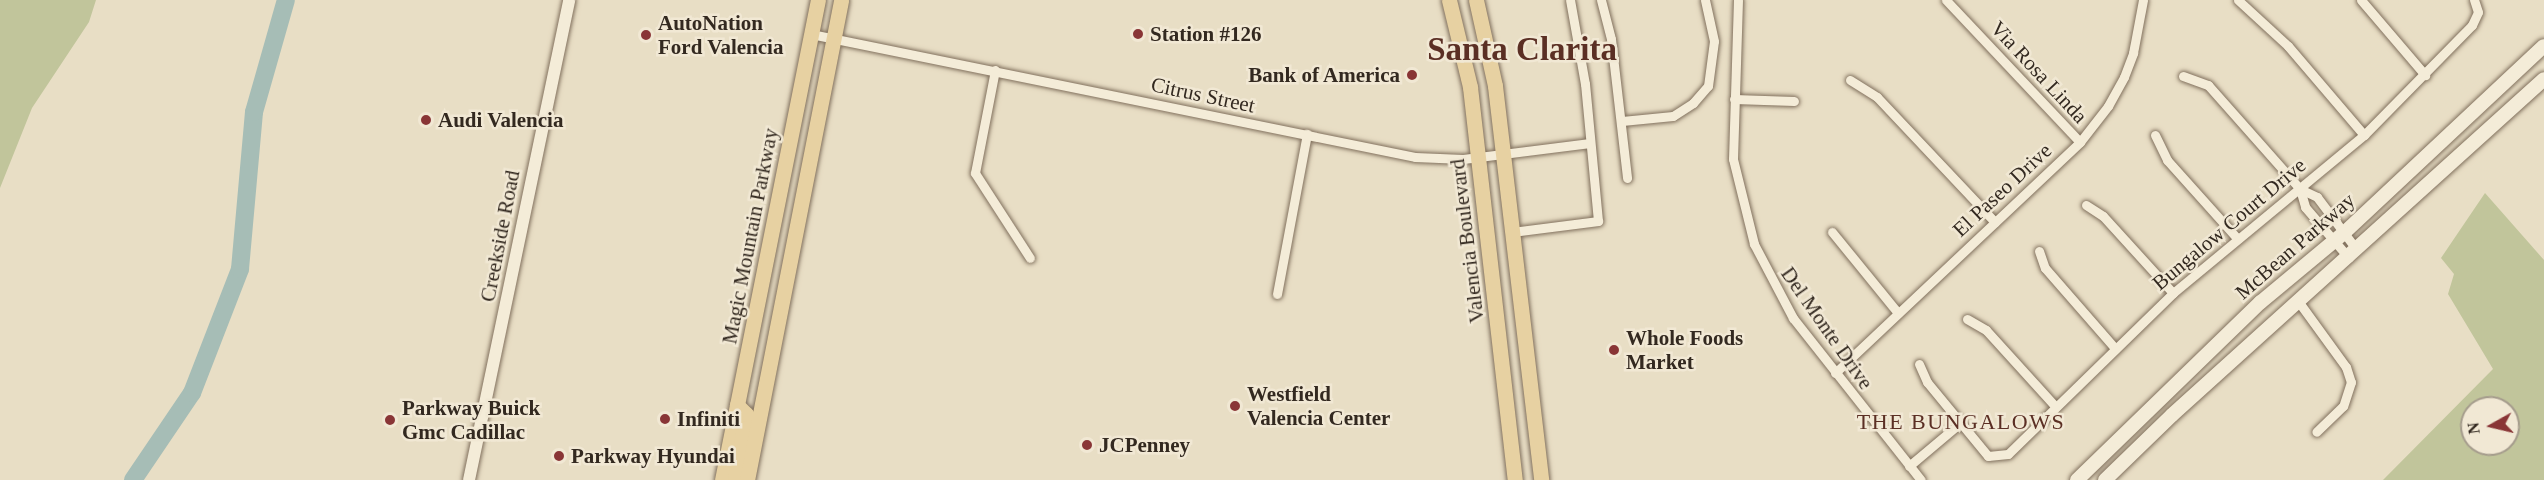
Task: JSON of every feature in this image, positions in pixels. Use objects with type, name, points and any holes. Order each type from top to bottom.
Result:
[{"type":"main road","name":"Magic Mountain Parkway","points":[[722,480],[818,0]]},
{"type":"main road","points":[[747,480],[842,0]]},
{"type":"main road","name":"Valencia Boulevard","points":[[1449,0],[1470,87],[1515,480]]},
{"type":"main road","points":[[1466,0],[1481,19]]},
{"type":"main road","points":[[1476,0],[1495,86],[1541,480]]},
{"type":"main road","name":"McBean Parkway","points":[[2077,480],[2261,302],[2334,242],[2544,46]]},
{"type":"main road","name":"McBean Parkway","points":[[2105,480],[2298,301],[2353,254],[2544,79]]},
{"type":"main road","points":[[735,480],[746,414],[737,405]]},
{"type":"street","name":"Creekside Road","points":[[469,480],[569,0]]},
{"type":"street","points":[[1512,232],[1599,221],[1585,84],[1570,0]]},
{"type":"street","points":[[1601,0],[1622,121],[1627,178]]},
{"type":"street","points":[[1622,121],[1673,116],[1693,103],[1708,86],[1714,41],[1705,0]]},
{"type":"street","name":"Del Monte Drive","points":[[1738,0],[1734,170],[1754,244],[1793,318],[1921,480]]},
{"type":"street","name":"Via Rosa Linda","points":[[1946,0],[2080,141]]},
{"type":"street","name":"El Paseo Drive","points":[[1835,373],[2080,141],[2108,106],[2124,77],[2135,45],[2143,0]]},
{"type":"street","points":[[2238,0],[2288,46],[2364,135]]},
{"type":"street","points":[[2361,0],[2425,75]]},
{"type":"street","name":"Bungalow Court Drive","points":[[1960,423],[1988,456],[1997,458],[2008,454],[2114,347],[2173,293],[2364,135],[2472,25],[2478,12],[2474,0]]},
{"type":"street","name":"Citrus Street","points":[[812,34],[1415,157],[1479,157],[1590,143]]},
{"type":"street","points":[[995,70],[975,173],[1030,258]]},
{"type":"street","points":[[2182,76],[2208,85],[2300,189],[2317,197],[2345,232],[2353,254]]},
{"type":"street","points":[[1850,80],[1877,97],[1995,222]]},
{"type":"street","points":[[1734,99],[1794,101]]},
{"type":"street","points":[[1277,294],[1306,134]]},
{"type":"street","points":[[2155,135],[2166,160],[2238,239]]},
{"type":"street","points":[[2300,189],[2305,207],[2334,242],[2353,254]]},
{"type":"street","points":[[2086,205],[2103,216],[2173,293]]},
{"type":"street","points":[[1832,232],[1898,313]]},
{"type":"street","points":[[2039,251],[2045,268],[2114,347]]},
{"type":"street","points":[[2298,301],[2346,367],[2351,382],[2343,406],[2316,432]]},
{"type":"street","points":[[1967,319],[1986,330],[2055,406]]},
{"type":"street","points":[[1909,466],[1960,423],[1927,382],[1919,364]]},
{"type":"green space","points":[[0,0],[96,0],[89,22],[32,108],[0,188]]},
{"type":"green space","points":[[2485,193],[2544,260],[2544,480],[2383,480],[2460,402],[2460,456],[2520,456],[2520,396],[2466,396],[2493,369],[2448,294],[2454,274],[2441,258]]},
{"type":"waterway","points":[[133,480],[192,393],[240,269],[254,112],[286,0]]},
{"type":"place","name":"Station #126","points":[[1138,34]]},
{"type":"place","name":"AutoNation Ford Valencia","points":[[646,35]]},
{"type":"place","name":"Bank of America","points":[[1412,75]]},
{"type":"place","name":"Audi Valencia","points":[[426,120]]},
{"type":"place","name":"Whole Foods Market","points":[[1614,350]]},
{"type":"place","name":"Westfield Valencia Center","points":[[1235,406]]},
{"type":"place","name":"Infiniti","points":[[665,419]]},
{"type":"place","name":"Parkway Buick Gmc Cadillac","points":[[390,420]]},
{"type":"place","name":"JCPenney","points":[[1087,445]]},
{"type":"place","name":"Parkway Hyundai","points":[[559,456]]},
{"type":"district","name":"Santa Clarita","points":[[1522,50]]},
{"type":"district","name":"THE BUNGALOWS","points":[[1961,422]]}]
